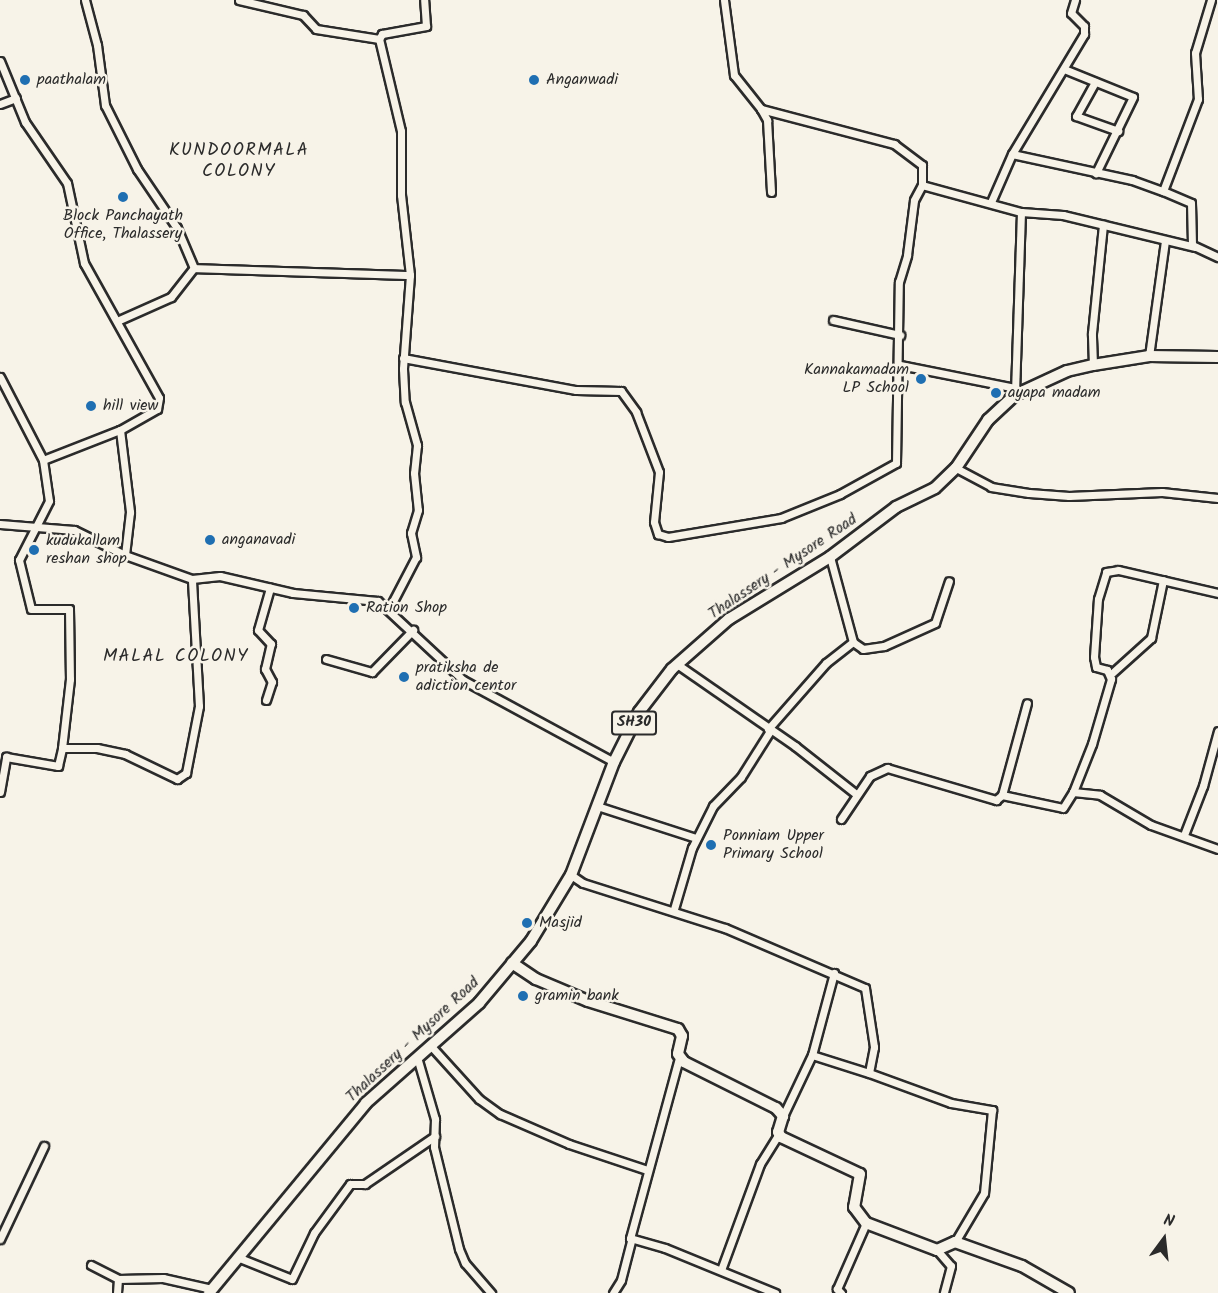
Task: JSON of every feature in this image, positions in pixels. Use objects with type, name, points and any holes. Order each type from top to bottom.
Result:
[{"type":"main road","name":"Thalassery - Mysore Road","points":[[211,1291],[366,1102],[478,1003],[531,941],[571,875],[614,762],[639,712],[677,664],[729,619],[830,557],[896,507],[935,488],[956,468],[988,420],[1015,391],[1067,371],[1093,365],[1149,356],[1218,357]]},
{"type":"main road","points":[[512,963],[536,979],[588,1000],[678,1029],[682,1035],[679,1058],[776,1108],[783,1116],[779,1134],[860,1174],[854,1207],[866,1223],[938,1250],[955,1242],[1022,1266],[1069,1293]]},
{"type":"street","points":[[85,0],[97,45],[105,105],[137,169],[177,228],[194,268]]},
{"type":"street","points":[[239,0],[282,8],[303,15],[316,29],[379,39]]},
{"type":"street","points":[[282,8],[284,0]]},
{"type":"street","points":[[390,608],[416,557],[411,533],[418,510],[414,472],[417,445],[405,402],[404,358],[410,275],[401,195],[401,131],[379,39],[382,34],[426,26],[424,0]]},
{"type":"street","points":[[724,0],[734,75],[761,109],[766,120],[771,192]]},
{"type":"street","points":[[991,202],[1012,154],[1084,34],[1084,26],[1071,14],[1075,0]]},
{"type":"street","points":[[1163,191],[1198,99],[1196,53],[1211,0]]},
{"type":"street","points":[[0,61],[25,122],[67,183],[84,263],[161,405],[120,430],[43,460]]},
{"type":"street","points":[[1064,69],[1133,97],[1096,173]]},
{"type":"street","points":[[1095,82],[1076,116],[1118,131]]},
{"type":"street","points":[[0,104],[16,99]]},
{"type":"street","points":[[404,358],[576,390],[621,391],[636,412],[658,472],[655,530],[668,537],[781,518],[840,494],[894,465],[897,460],[895,442],[900,365],[899,282],[907,255],[914,200],[922,185],[922,165],[894,144],[761,109]]},
{"type":"street","points":[[1012,154],[1163,191],[1191,203],[1191,240],[1195,247]]},
{"type":"street","points":[[922,185],[1021,212],[1063,215],[1195,247],[1218,257]]},
{"type":"street","points":[[900,365],[1015,391],[1021,212]]},
{"type":"street","points":[[1093,365],[1092,333],[1103,225]]},
{"type":"street","points":[[1149,356],[1165,241]]},
{"type":"street","points":[[194,268],[410,275]]},
{"type":"street","points":[[117,321],[171,297],[194,268]]},
{"type":"street","points":[[833,320],[900,335]]},
{"type":"street","points":[[0,377],[43,460],[49,501],[19,560],[29,606],[39,612],[69,609],[70,679],[62,748],[57,766],[6,757],[0,792]]},
{"type":"street","points":[[120,430],[130,512],[125,555]]},
{"type":"street","points":[[956,468],[991,487],[1029,493],[1069,496],[1162,492],[1218,498]]},
{"type":"street","points":[[0,524],[87,534],[125,555],[192,579],[220,576],[293,593],[364,596],[390,608],[463,680],[614,762]]},
{"type":"street","points":[[830,557],[853,642],[863,649],[884,646],[935,623],[949,581]]},
{"type":"street","points":[[1111,674],[1096,667],[1094,657],[1098,599],[1106,573],[1110,569],[1218,593]]},
{"type":"street","points":[[62,748],[97,748],[125,754],[177,779],[186,773],[199,706],[192,579]]},
{"type":"street","points":[[1002,795],[1063,808],[1073,792],[1096,733],[1111,674],[1151,638],[1163,580]]},
{"type":"street","points":[[266,700],[272,682],[265,669],[271,644],[258,630],[270,588]]},
{"type":"street","points":[[326,659],[372,672],[413,630]]},
{"type":"street","points":[[674,909],[696,838],[713,806],[741,777],[769,730],[826,663],[853,642]]},
{"type":"street","points":[[677,664],[856,794]]},
{"type":"street","points":[[841,819],[870,776],[887,768],[969,794],[996,800],[1002,795],[1027,703]]},
{"type":"street","points":[[1184,835],[1203,786],[1218,731]]},
{"type":"street","points":[[1073,792],[1100,795],[1151,825],[1218,849]]},
{"type":"street","points":[[597,806],[696,838]]},
{"type":"street","points":[[571,875],[583,883],[674,909],[834,973],[869,992],[867,1016],[874,1047],[869,1073]]},
{"type":"street","points":[[783,1116],[812,1055],[834,973]]},
{"type":"street","points":[[430,1045],[480,1099],[500,1114],[569,1144],[647,1170]]},
{"type":"street","points":[[812,1055],[951,1103],[992,1110],[984,1193],[955,1242]]},
{"type":"street","points":[[417,1057],[435,1119],[434,1147],[459,1249],[465,1263],[490,1293]]},
{"type":"street","points":[[613,1293],[621,1280],[647,1170],[656,1153],[679,1058]]},
{"type":"street","points":[[721,1270],[760,1164],[779,1134]]},
{"type":"street","points":[[237,1257],[292,1280],[314,1233],[350,1184],[365,1184],[435,1136]]},
{"type":"street","points":[[0,1239],[44,1146]]},
{"type":"street","points":[[838,1292],[866,1223]]},
{"type":"street","points":[[631,1241],[665,1248],[775,1293]]},
{"type":"street","points":[[938,1250],[951,1266],[944,1293]]},
{"type":"street","points":[[91,1264],[118,1279],[163,1278],[211,1291]]},
{"type":"street","points":[[117,1293],[118,1279]]},
{"type":"place","name":"paathalam","points":[[25,80]]},
{"type":"place","name":"Anganwadi","points":[[534,80]]},
{"type":"place","name":"Block Panchayath Office, Thalassery","points":[[123,197]]},
{"type":"place","name":"Kannakamadam LP School","points":[[921,379]]},
{"type":"place","name":"ayapa madam","points":[[996,393]]},
{"type":"place","name":"hill view","points":[[91,406]]},
{"type":"place","name":"anganavadi","points":[[210,540]]},
{"type":"place","name":"kudukallam reshan shop","points":[[34,550]]},
{"type":"place","name":"Ration Shop","points":[[354,608]]},
{"type":"place","name":"pratiksha de adiction centor","points":[[404,677]]},
{"type":"place","name":"Ponniam Upper Primary School","points":[[711,845]]},
{"type":"place","name":"Masjid","points":[[527,923]]},
{"type":"place","name":"gramin bank","points":[[523,996]]},
{"type":"district","name":"KUNDOORMALA COLONY","points":[[239,162]]},
{"type":"district","name":"MALAL COLONY","points":[[176,657]]}]
